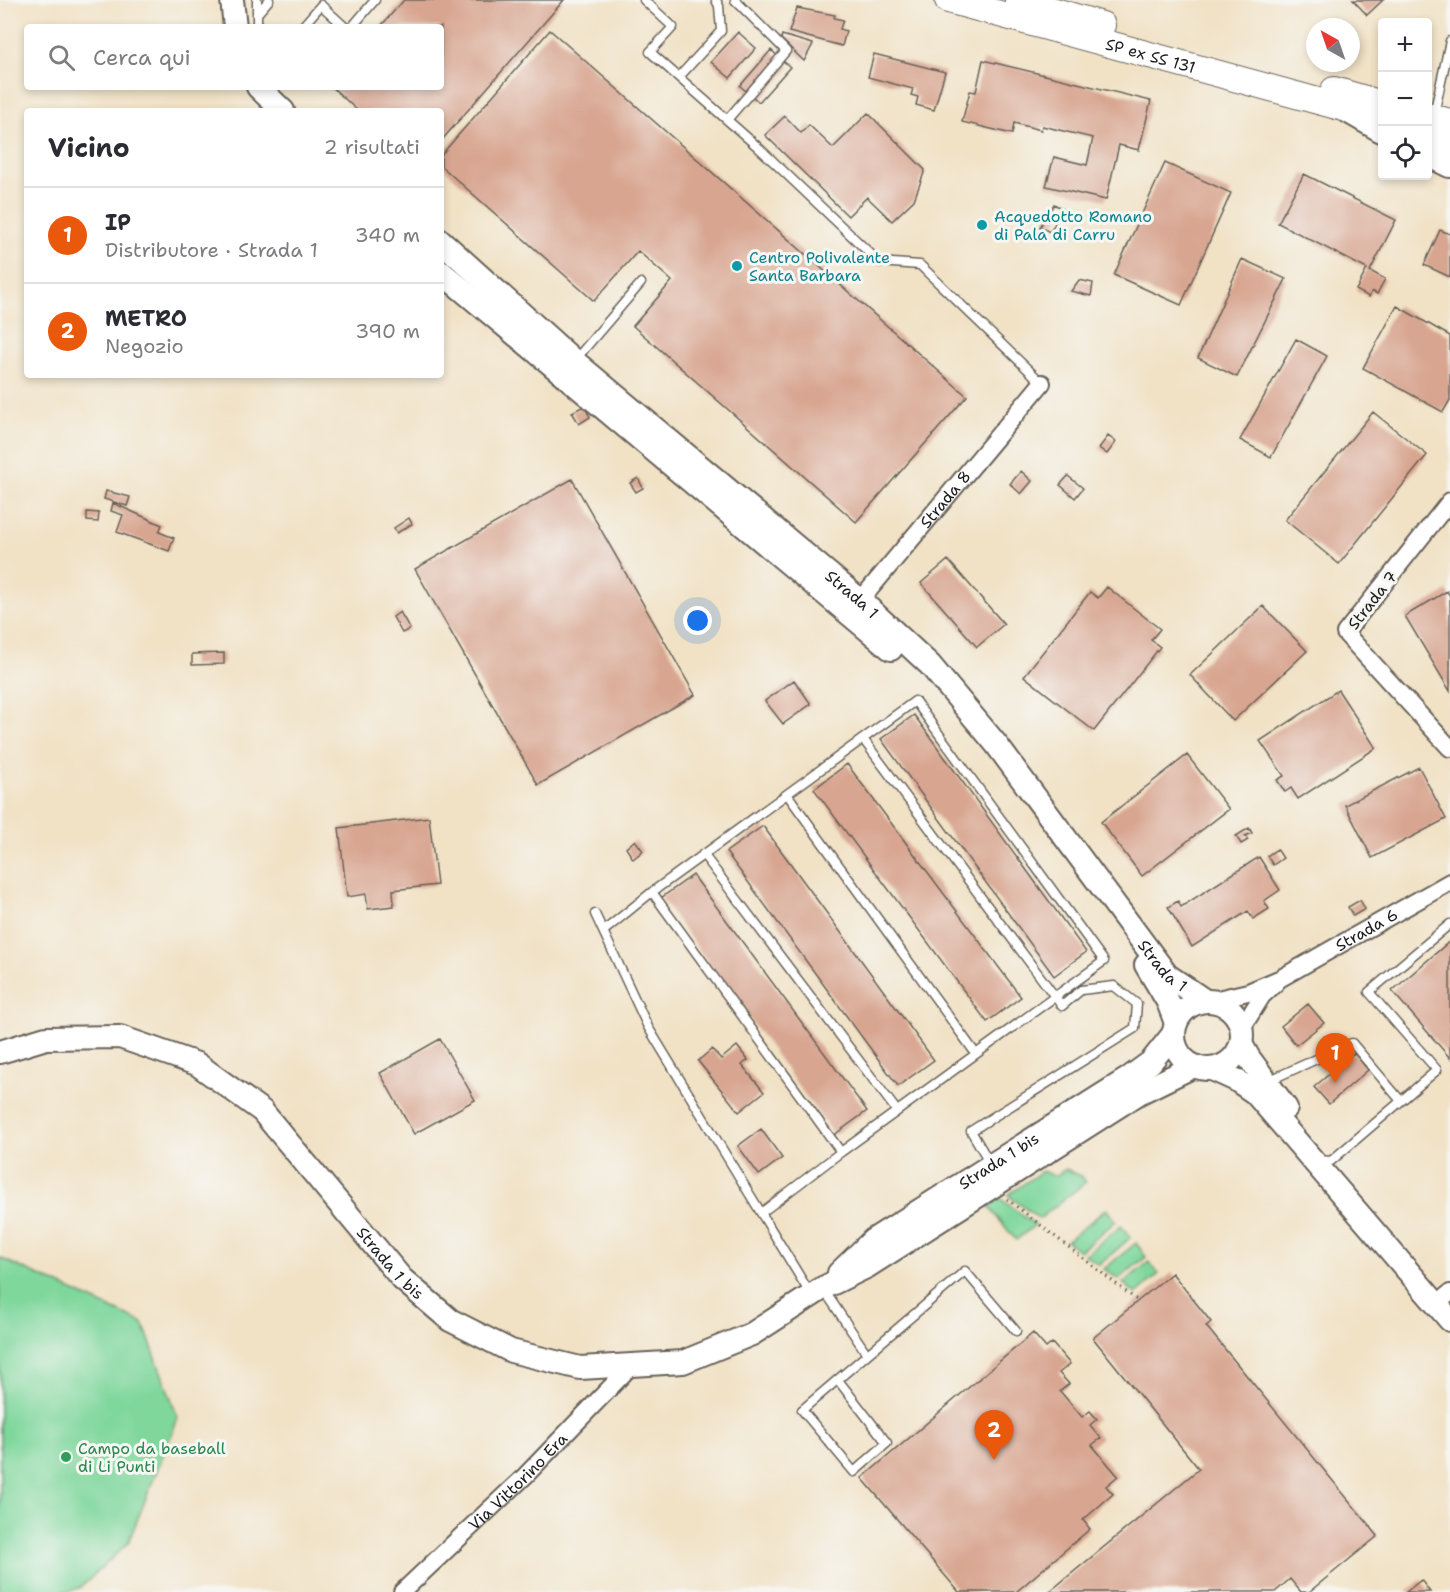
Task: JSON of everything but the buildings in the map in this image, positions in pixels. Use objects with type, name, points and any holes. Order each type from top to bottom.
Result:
[{"type":"highway","points":[[1352,110],[1378,118]]},
{"type":"highway","points":[[1352,110],[1380,126]]},
{"type":"highway","points":[[1432,154],[1450,162]]},
{"type":"main road","name":"SP ex SS 131","points":[[948,0],[1352,110]]},
{"type":"main road","name":"SP ex SS 131","points":[[1018,0],[1160,43],[1378,103]]},
{"type":"street","points":[[232,0],[235,24]]},
{"type":"street","points":[[246,90],[257,108]]},
{"type":"street","points":[[261,90],[280,108]]},
{"type":"street","name":"Strada 1","points":[[444,244],[855,607],[921,675],[985,750],[1155,978],[1175,1028]]},
{"type":"street","name":"Strada 1","points":[[444,274],[930,665],[996,744],[1167,975],[1208,1000]]},
{"type":"street","name":"Strada 8","points":[[855,607],[1041,383]]},
{"type":"street","name":"Strada 7","points":[[1450,501],[1345,633],[1450,748]]},
{"type":"street","name":"Strada 6","points":[[1208,1000],[1248,992],[1281,978],[1450,882]]},
{"type":"street","name":"Strada 6","points":[[1242,1036],[1262,996],[1281,978]]},
{"type":"street","points":[[1322,1161],[1266,1082],[1242,1036],[1232,1009],[1208,1000],[1184,1010],[1175,1028],[1180,1055],[1236,1080],[1255,1093],[1322,1161],[1446,1303]]},
{"type":"street","name":"Strada 1 bis","points":[[995,1178],[1151,1062],[1175,1028]]},
{"type":"street","points":[[1203,1067],[1230,1061],[1242,1036]]},
{"type":"street","name":"Strada 1 bis","points":[[0,1052],[46,1038],[120,1037],[197,1064],[262,1111],[402,1279],[450,1320],[511,1351],[580,1368],[630,1367],[683,1362],[752,1334],[817,1292],[873,1240],[995,1178],[1138,1093],[1203,1067]]},
{"type":"street","name":"Via Vittorino Era","points":[[402,1592],[525,1476],[630,1367]]},
{"type":"lane","points":[[256,0],[257,24]]},
{"type":"lane","points":[[257,14],[269,0]]},
{"type":"lane","points":[[354,24],[375,0]]},
{"type":"lane","points":[[644,0],[673,27],[650,52],[728,120],[879,262],[920,265],[1041,383]]},
{"type":"lane","points":[[679,77],[721,31],[719,6],[716,0]]},
{"type":"lane","points":[[728,120],[786,51],[735,0]]},
{"type":"lane","points":[[305,24],[321,5],[342,24]]},
{"type":"lane","points":[[1438,126],[1450,41]]},
{"type":"lane","points":[[574,361],[641,283]]},
{"type":"lane","points":[[604,930],[703,854],[915,700],[1104,961],[840,1152],[761,1213]]},
{"type":"lane","points":[[862,739],[1062,1006],[1081,990],[1114,986],[1137,1004],[1135,1028],[971,1131],[995,1178]]},
{"type":"lane","points":[[787,794],[976,1054]]},
{"type":"lane","points":[[703,854],[897,1111]]},
{"type":"lane","points":[[652,892],[840,1152]]},
{"type":"lane","points":[[595,914],[648,1027],[761,1213],[817,1292],[867,1354]]},
{"type":"lane","points":[[1322,1161],[1401,1101],[1437,1070],[1369,992],[1450,924]]},
{"type":"lane","points":[[1266,1082],[1352,1043],[1401,1101]]},
{"type":"lane","points":[[838,1380],[888,1443],[854,1472],[802,1410],[965,1271],[1016,1331]]},
{"type":"path","points":[[995,1178],[1138,1301]]},
{"type":"green space","points":[[1066,1169],[1081,1176],[1086,1182],[1039,1219],[1008,1195],[1042,1171],[1055,1176]]},
{"type":"green space","points":[[1001,1199],[1035,1225],[1016,1240],[988,1206]]},
{"type":"green space","points":[[1106,1209],[1116,1221],[1080,1251],[1067,1241]]},
{"type":"green space","points":[[1121,1226],[1131,1237],[1099,1265],[1085,1255]]},
{"type":"green space","points":[[1136,1243],[1146,1257],[1118,1279],[1104,1269]]},
{"type":"green space","name":"Campo da baseball di Li Punti","points":[[0,1258],[143,1323],[178,1418],[128,1543],[81,1587],[68,1592],[0,1592]]},
{"type":"green space","points":[[1149,1262],[1159,1274],[1136,1294],[1123,1283]]},
{"type":"place","name":"Acquedotto Romano di Pala di Carru","points":[[982,225]]},
{"type":"place","name":"Centro Polivalente Santa Barbara","points":[[737,266]]},
{"type":"place","name":"IP","points":[[1335,1083]]},
{"type":"place","name":"Campo da baseball di Li Punti","points":[[66,1457]]},
{"type":"place","name":"METRO","points":[[994,1460]]}]
